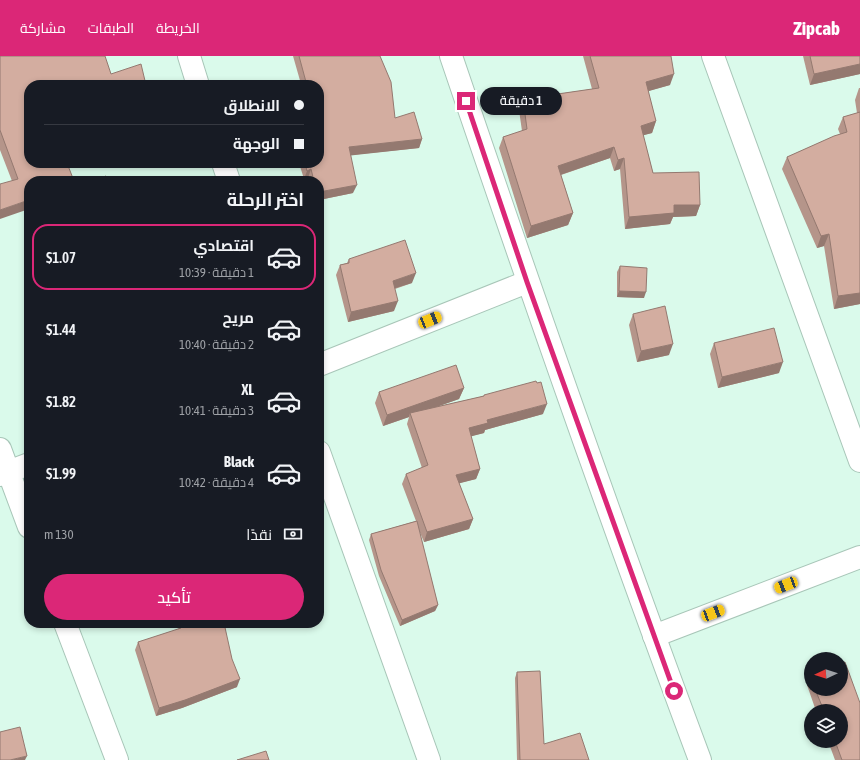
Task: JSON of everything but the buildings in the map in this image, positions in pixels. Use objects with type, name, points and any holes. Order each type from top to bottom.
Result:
[{"type":"street","points":[[189,56],[196,80]]},
{"type":"street","points":[[451,56],[527,282],[700,760]]},
{"type":"street","points":[[713,56],[860,462]]},
{"type":"street","points":[[324,362],[527,282]]},
{"type":"street","points":[[0,449],[4,473],[24,516]]},
{"type":"street","points":[[4,473],[24,466]]},
{"type":"street","points":[[324,466],[429,760]]},
{"type":"street","points":[[654,636],[860,556]]},
{"type":"street","points":[[67,628],[117,760]]},
{"type":"route","points":[[466,101],[527,282],[674,691]]}]
